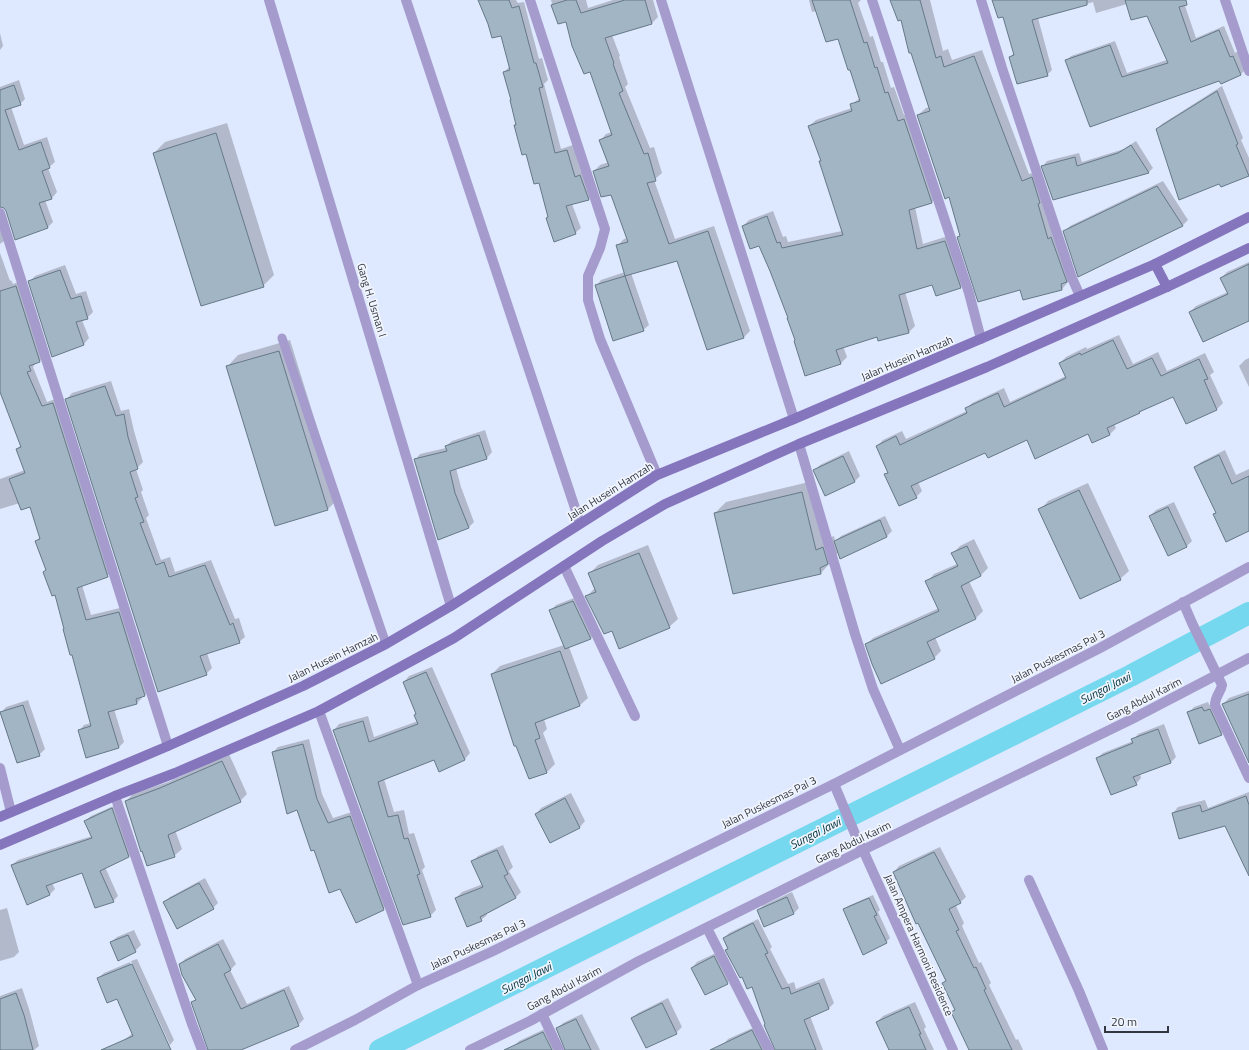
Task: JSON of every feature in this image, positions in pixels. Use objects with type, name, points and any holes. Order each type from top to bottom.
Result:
[{"type":"street","name":"Gang H. Usman I","points":[[269,0],[451,606]]},
{"type":"street","points":[[406,0],[580,523]]},
{"type":"street","points":[[530,0],[605,229],[600,248],[588,276],[588,300],[600,339],[657,475]]},
{"type":"street","points":[[661,0],[794,419]]},
{"type":"street","points":[[872,0],[969,293],[981,339]]},
{"type":"street","points":[[981,0],[1072,278],[1080,296]]},
{"type":"street","points":[[1225,0],[1249,71]]},
{"type":"street","points":[[0,213],[168,746]]},
{"type":"street","name":"Jalan Husein Hamzah","points":[[0,816],[168,746],[303,686],[386,644],[451,606],[657,475],[794,419],[1155,264],[1249,217]]},
{"type":"street","points":[[0,845],[115,796],[176,773],[319,710],[454,638],[602,541],[665,504],[799,444],[987,367],[1249,248]]},
{"type":"street","points":[[1155,264],[1166,287]]},
{"type":"street","points":[[799,444],[873,689],[900,750]]},
{"type":"street","points":[[564,566],[635,716]]},
{"type":"street","name":"Jalan Puskesmas Pal 3","points":[[296,1050],[355,1020],[418,985],[491,952],[834,784],[1100,648],[1249,567]]},
{"type":"street","points":[[1183,602],[1222,684],[1222,688],[1216,698],[1216,705],[1249,778]]},
{"type":"street","name":"Gang Abdul Karim","points":[[470,1050],[542,1014],[639,962],[863,850],[1132,719],[1249,658]]},
{"type":"street","points":[[319,710],[418,985]]},
{"type":"street","points":[[0,768],[11,812]]},
{"type":"street","name":"Jalan Ampera Harmoni Residence","points":[[834,784],[858,841],[953,1050]]},
{"type":"street","points":[[115,796],[202,1050]]},
{"type":"street","points":[[1029,880],[1079,991],[1103,1050]]},
{"type":"street","points":[[707,928],[769,1050]]},
{"type":"street","points":[[542,1014],[559,1050]]},
{"type":"lane","points":[[282,338],[386,644]]},
{"type":"building","points":[[478,0],[509,0],[512,8],[519,6],[534,63],[536,63],[543,87],[539,88],[555,153],[567,150],[575,177],[580,175],[589,200],[566,206],[576,234],[554,242],[546,218],[548,217],[539,183],[534,184],[526,154],[522,155],[514,125],[516,125],[511,100],[503,72],[510,70],[501,36],[492,38]]},
{"type":"building","points":[[567,0],[576,0],[581,13],[625,0],[645,0],[652,24],[605,38],[623,91],[619,93],[644,154],[648,153],[656,181],[647,183],[669,244],[708,231],[744,338],[707,350],[677,261],[625,276],[616,245],[628,242],[611,195],[601,197],[593,171],[609,166],[599,140],[612,135],[590,72],[584,74],[572,46],[566,22],[558,24],[551,5]]},
{"type":"building","points":[[812,0],[850,0],[864,43],[867,42],[885,93],[888,92],[898,121],[904,119],[932,203],[909,210],[917,249],[945,241],[961,288],[936,296],[932,285],[899,295],[909,333],[878,341],[877,337],[836,350],[841,364],[805,376],[788,318],[770,271],[759,246],[750,249],[742,226],[767,216],[777,243],[780,242],[782,248],[843,235],[819,161],[821,161],[808,126],[852,111],[850,104],[860,101],[838,39],[826,42]]},
{"type":"building","points":[[890,0],[920,0],[936,58],[941,56],[944,67],[974,56],[1022,181],[1032,177],[1040,203],[1038,204],[1048,239],[1051,237],[1067,282],[1061,284],[1062,290],[1023,300],[1020,290],[978,302],[957,237],[960,236],[949,197],[945,199],[917,115],[930,111],[911,53],[909,53],[901,20],[898,21]]},
{"type":"building","points":[[992,0],[1087,0],[1087,5],[1032,20],[1048,76],[1017,84],[1009,57],[1014,55],[1003,17],[998,18]]},
{"type":"building","points":[[1125,0],[1186,0],[1187,5],[1179,7],[1191,42],[1219,30],[1230,57],[1233,56],[1241,75],[1221,84],[1219,81],[1090,127],[1065,60],[1110,45],[1122,77],[1168,63],[1147,16],[1131,20]]},
{"type":"building","points":[[14,85],[21,105],[5,110],[19,150],[41,142],[50,168],[42,171],[52,199],[39,203],[48,228],[15,240],[6,211],[4,208],[0,207],[0,90]]},
{"type":"building","points":[[1217,91],[1238,144],[1236,145],[1249,176],[1221,187],[1219,184],[1179,200],[1156,129]]},
{"type":"building","points":[[216,133],[264,287],[201,306],[153,153]]},
{"type":"building","points":[[1131,145],[1149,173],[1053,200],[1041,166],[1075,157],[1077,166],[1118,153]]},
{"type":"building","points":[[1157,186],[1183,226],[1078,277],[1063,231]]},
{"type":"building","points":[[1249,264],[1249,321],[1203,342],[1189,312],[1228,294],[1220,278]]},
{"type":"building","points":[[60,270],[71,299],[81,296],[88,319],[76,322],[84,345],[52,357],[28,281]]},
{"type":"building","points":[[625,276],[644,331],[613,341],[595,285]]},
{"type":"building","points":[[16,286],[40,362],[29,366],[31,371],[27,372],[42,406],[53,403],[108,577],[77,588],[86,620],[119,612],[145,696],[136,699],[137,704],[108,712],[119,748],[86,758],[78,730],[91,726],[72,655],[70,655],[55,595],[52,596],[43,572],[46,570],[35,541],[40,539],[30,507],[21,510],[9,479],[25,473],[16,449],[21,447],[0,392],[0,291]]},
{"type":"building","points":[[1113,340],[1127,369],[1152,358],[1161,376],[1199,359],[1208,379],[1204,380],[1217,410],[1186,424],[1173,397],[1107,428],[1110,435],[1092,443],[1088,434],[1035,459],[1027,440],[988,458],[985,453],[911,486],[917,498],[899,506],[884,474],[888,473],[876,446],[896,436],[900,445],[967,413],[965,408],[998,393],[1004,407],[1066,378],[1059,363],[1080,353],[1081,355]]},
{"type":"building","points":[[279,351],[328,510],[275,526],[226,366]]},
{"type":"building","points":[[105,386],[116,416],[124,414],[128,437],[138,469],[130,472],[138,497],[135,498],[144,522],[140,523],[156,565],[164,562],[169,577],[205,565],[230,625],[233,623],[240,643],[200,656],[207,675],[158,692],[65,399]]},
{"type":"building","points":[[479,435],[487,459],[450,471],[455,493],[469,528],[438,540],[414,459],[447,451],[445,446]]},
{"type":"building","points":[[1219,455],[1232,484],[1249,476],[1249,531],[1226,542],[1213,514],[1216,513],[1194,467]]},
{"type":"building","points":[[843,456],[855,482],[825,496],[813,470]]},
{"type":"building","points":[[1079,490],[1121,580],[1080,599],[1038,509]]},
{"type":"building","points":[[802,492],[816,550],[823,547],[828,564],[820,568],[821,574],[733,594],[714,513]]},
{"type":"building","points":[[1168,507],[1187,547],[1168,556],[1149,516]]},
{"type":"building","points":[[880,520],[887,537],[840,559],[834,541]]},
{"type":"building","points":[[967,546],[981,576],[961,586],[976,619],[927,642],[935,659],[881,684],[865,644],[939,611],[925,581],[958,566],[951,553]]},
{"type":"building","points":[[639,553],[670,628],[619,649],[612,631],[604,634],[585,596],[596,592],[588,573]]},
{"type":"building","points":[[573,601],[591,639],[565,649],[549,610]]},
{"type":"building","points":[[560,651],[580,706],[535,723],[540,738],[535,740],[547,773],[529,779],[516,746],[514,746],[491,674]]},
{"type":"building","points":[[426,672],[465,760],[439,772],[434,760],[378,782],[388,817],[398,815],[404,839],[408,838],[420,874],[417,875],[431,917],[403,925],[333,730],[363,721],[369,742],[418,724],[414,715],[416,714],[403,682]]},
{"type":"building","points":[[1249,694],[1249,763],[1222,704]]},
{"type":"building","points":[[23,705],[40,756],[17,763],[0,712]]},
{"type":"building","points":[[1202,707],[1204,711],[1210,709],[1222,735],[1199,744],[1187,712]]},
{"type":"building","points":[[1158,729],[1171,763],[1133,777],[1137,785],[1111,795],[1096,758],[1133,743],[1131,739]]},
{"type":"building","points":[[303,744],[317,799],[328,823],[350,816],[384,910],[356,923],[340,889],[329,893],[314,850],[311,851],[297,810],[287,814],[272,752]]},
{"type":"building","points":[[222,761],[241,802],[168,835],[175,857],[147,866],[125,801],[160,788]]},
{"type":"building","points":[[1246,796],[1249,805],[1249,876],[1225,826],[1179,839],[1172,813],[1200,805],[1202,812]]},
{"type":"building","points":[[565,798],[580,828],[550,843],[535,814]]},
{"type":"building","points":[[112,808],[129,857],[100,871],[114,902],[95,908],[82,873],[46,886],[50,895],[27,905],[11,865],[92,838],[84,821]]},
{"type":"building","points":[[497,850],[508,874],[504,876],[516,898],[480,917],[482,921],[467,927],[455,898],[483,887],[471,861]]},
{"type":"building","points":[[934,852],[961,903],[949,909],[959,930],[956,931],[974,968],[976,967],[986,989],[984,990],[1012,1050],[969,1050],[951,1012],[955,1010],[942,983],[946,981],[918,923],[916,924],[893,872]]},
{"type":"building","points":[[199,883],[214,909],[177,929],[163,902]]},
{"type":"building","points":[[787,897],[794,914],[764,927],[757,910]]},
{"type":"building","points":[[869,898],[877,915],[874,916],[887,943],[863,955],[843,909]]},
{"type":"building","points":[[753,923],[768,953],[765,954],[782,989],[789,987],[791,994],[819,983],[829,1009],[804,1020],[816,1050],[775,1050],[764,1025],[765,1024],[752,987],[747,989],[742,977],[740,978],[725,950],[728,949],[723,938]]},
{"type":"building","points":[[128,935],[136,952],[118,961],[110,942]]},
{"type":"building","points":[[218,944],[231,970],[224,974],[241,1009],[284,990],[299,1026],[241,1050],[208,1050],[191,1002],[196,1000],[182,975],[179,964]]},
{"type":"building","points":[[714,956],[728,984],[705,995],[691,968]]},
{"type":"building","points":[[132,964],[171,1050],[101,1050],[133,1036],[117,999],[107,1003],[97,978]]},
{"type":"building","points":[[16,993],[24,1015],[33,1050],[0,1050],[0,999]]},
{"type":"building","points":[[662,1003],[677,1034],[646,1048],[631,1018]]},
{"type":"building","points":[[909,1007],[921,1034],[919,1034],[926,1050],[889,1050],[876,1022]]},
{"type":"building","points":[[576,1019],[591,1050],[565,1050],[556,1028]]},
{"type":"building","points":[[752,1030],[762,1050],[710,1050]]},
{"type":"building","points":[[543,1032],[552,1050],[504,1050]]},
{"type":"waterway","name":"Sungai Jawi","points":[[380,1050],[1130,676],[1249,613]]}]
